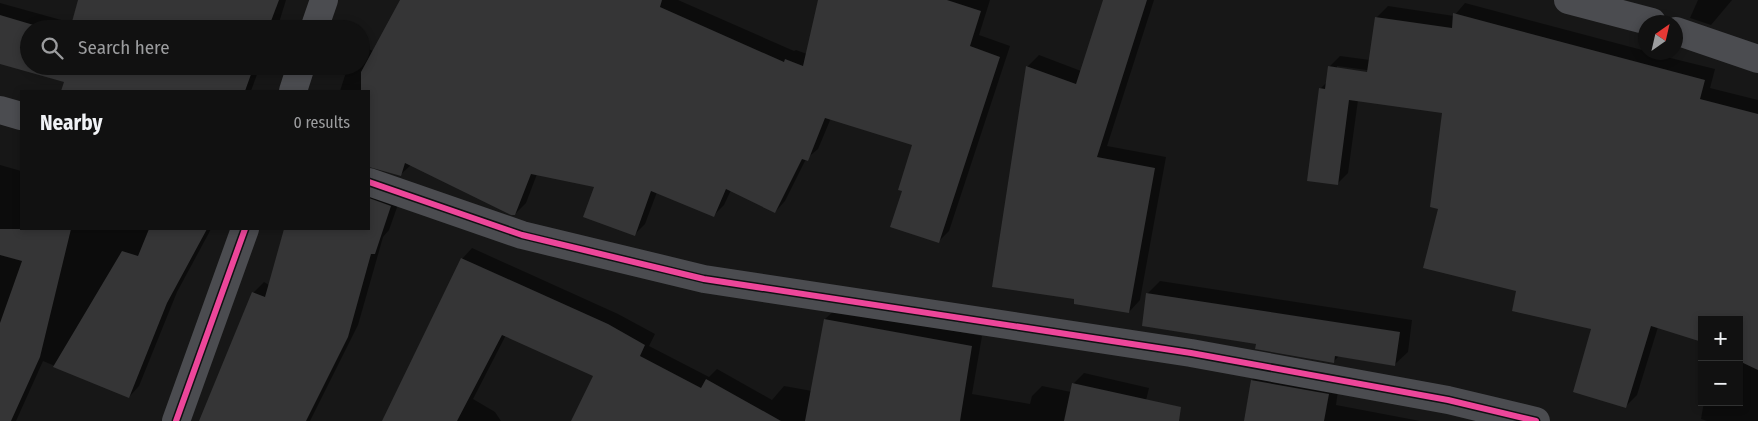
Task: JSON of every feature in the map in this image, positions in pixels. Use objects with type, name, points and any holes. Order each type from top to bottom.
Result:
[{"type":"street","points":[[317,20],[324,0]]},
{"type":"street","points":[[1568,0],[1638,18]]},
{"type":"street","points":[[1683,33],[1758,59]]},
{"type":"street","points":[[293,90],[299,75]]},
{"type":"street","points":[[0,110],[20,116]]},
{"type":"street","points":[[370,182],[522,235],[704,279],[1191,353],[1448,400],[1536,421]]},
{"type":"street","points":[[176,421],[245,230]]},
{"type":"building","points":[[78,0],[279,0],[271,20],[72,20]]},
{"type":"building","points":[[400,0],[662,0],[660,7],[784,62],[785,59],[803,66],[818,0],[947,0],[981,11],[970,46],[1000,57],[939,243],[890,227],[902,191],[898,190],[912,145],[825,118],[808,161],[802,159],[775,213],[726,189],[714,217],[651,191],[635,236],[583,217],[594,187],[531,174],[515,215],[511,215],[405,163],[401,176],[370,167],[370,90],[361,90],[361,75],[370,75],[370,55]]},
{"type":"building","points":[[1103,0],[1147,0],[1097,157],[1155,168],[1129,313],[1074,304],[1074,299],[992,287],[1026,66],[1076,84]]},
{"type":"building","points":[[1453,13],[1705,80],[1700,99],[1758,114],[1758,370],[1743,363],[1743,316],[1698,316],[1698,341],[1651,326],[1626,408],[1573,392],[1591,329],[1512,311],[1516,291],[1423,268],[1438,209],[1430,207],[1442,113],[1349,100],[1338,185],[1307,181],[1319,88],[1325,89],[1328,66],[1367,72],[1375,17],[1452,28]]},
{"type":"building","points":[[0,15],[20,21],[20,70],[0,64]]},
{"type":"building","points":[[39,75],[251,75],[245,90],[61,90],[64,82]]},
{"type":"building","points":[[370,198],[391,206],[375,254],[371,254],[348,337],[306,421],[199,421],[252,292],[265,297],[284,230],[370,230]]},
{"type":"building","points":[[0,229],[71,230],[40,357],[11,421],[0,421],[0,323],[22,261],[0,255]]},
{"type":"building","points":[[149,230],[206,230],[167,303],[129,398],[53,367],[122,251],[138,256]]},
{"type":"building","points":[[461,258],[608,324],[645,345],[640,356],[701,388],[706,379],[781,421],[571,421],[593,376],[502,335],[457,421],[382,421]]},
{"type":"building","points":[[1146,293],[1400,332],[1395,366],[1335,356],[1334,363],[1255,349],[1256,344],[1142,326]]},
{"type":"building","points":[[824,319],[972,346],[960,421],[805,421]]},
{"type":"building","points":[[1251,380],[1329,394],[1324,421],[1244,421]]},
{"type":"building","points":[[1072,383],[1181,407],[1179,421],[1064,421]]},
{"type":"cycle path","points":[[370,182],[522,235],[704,279],[1191,353],[1448,400],[1536,421]]},
{"type":"cycle path","points":[[176,421],[245,230]]}]
